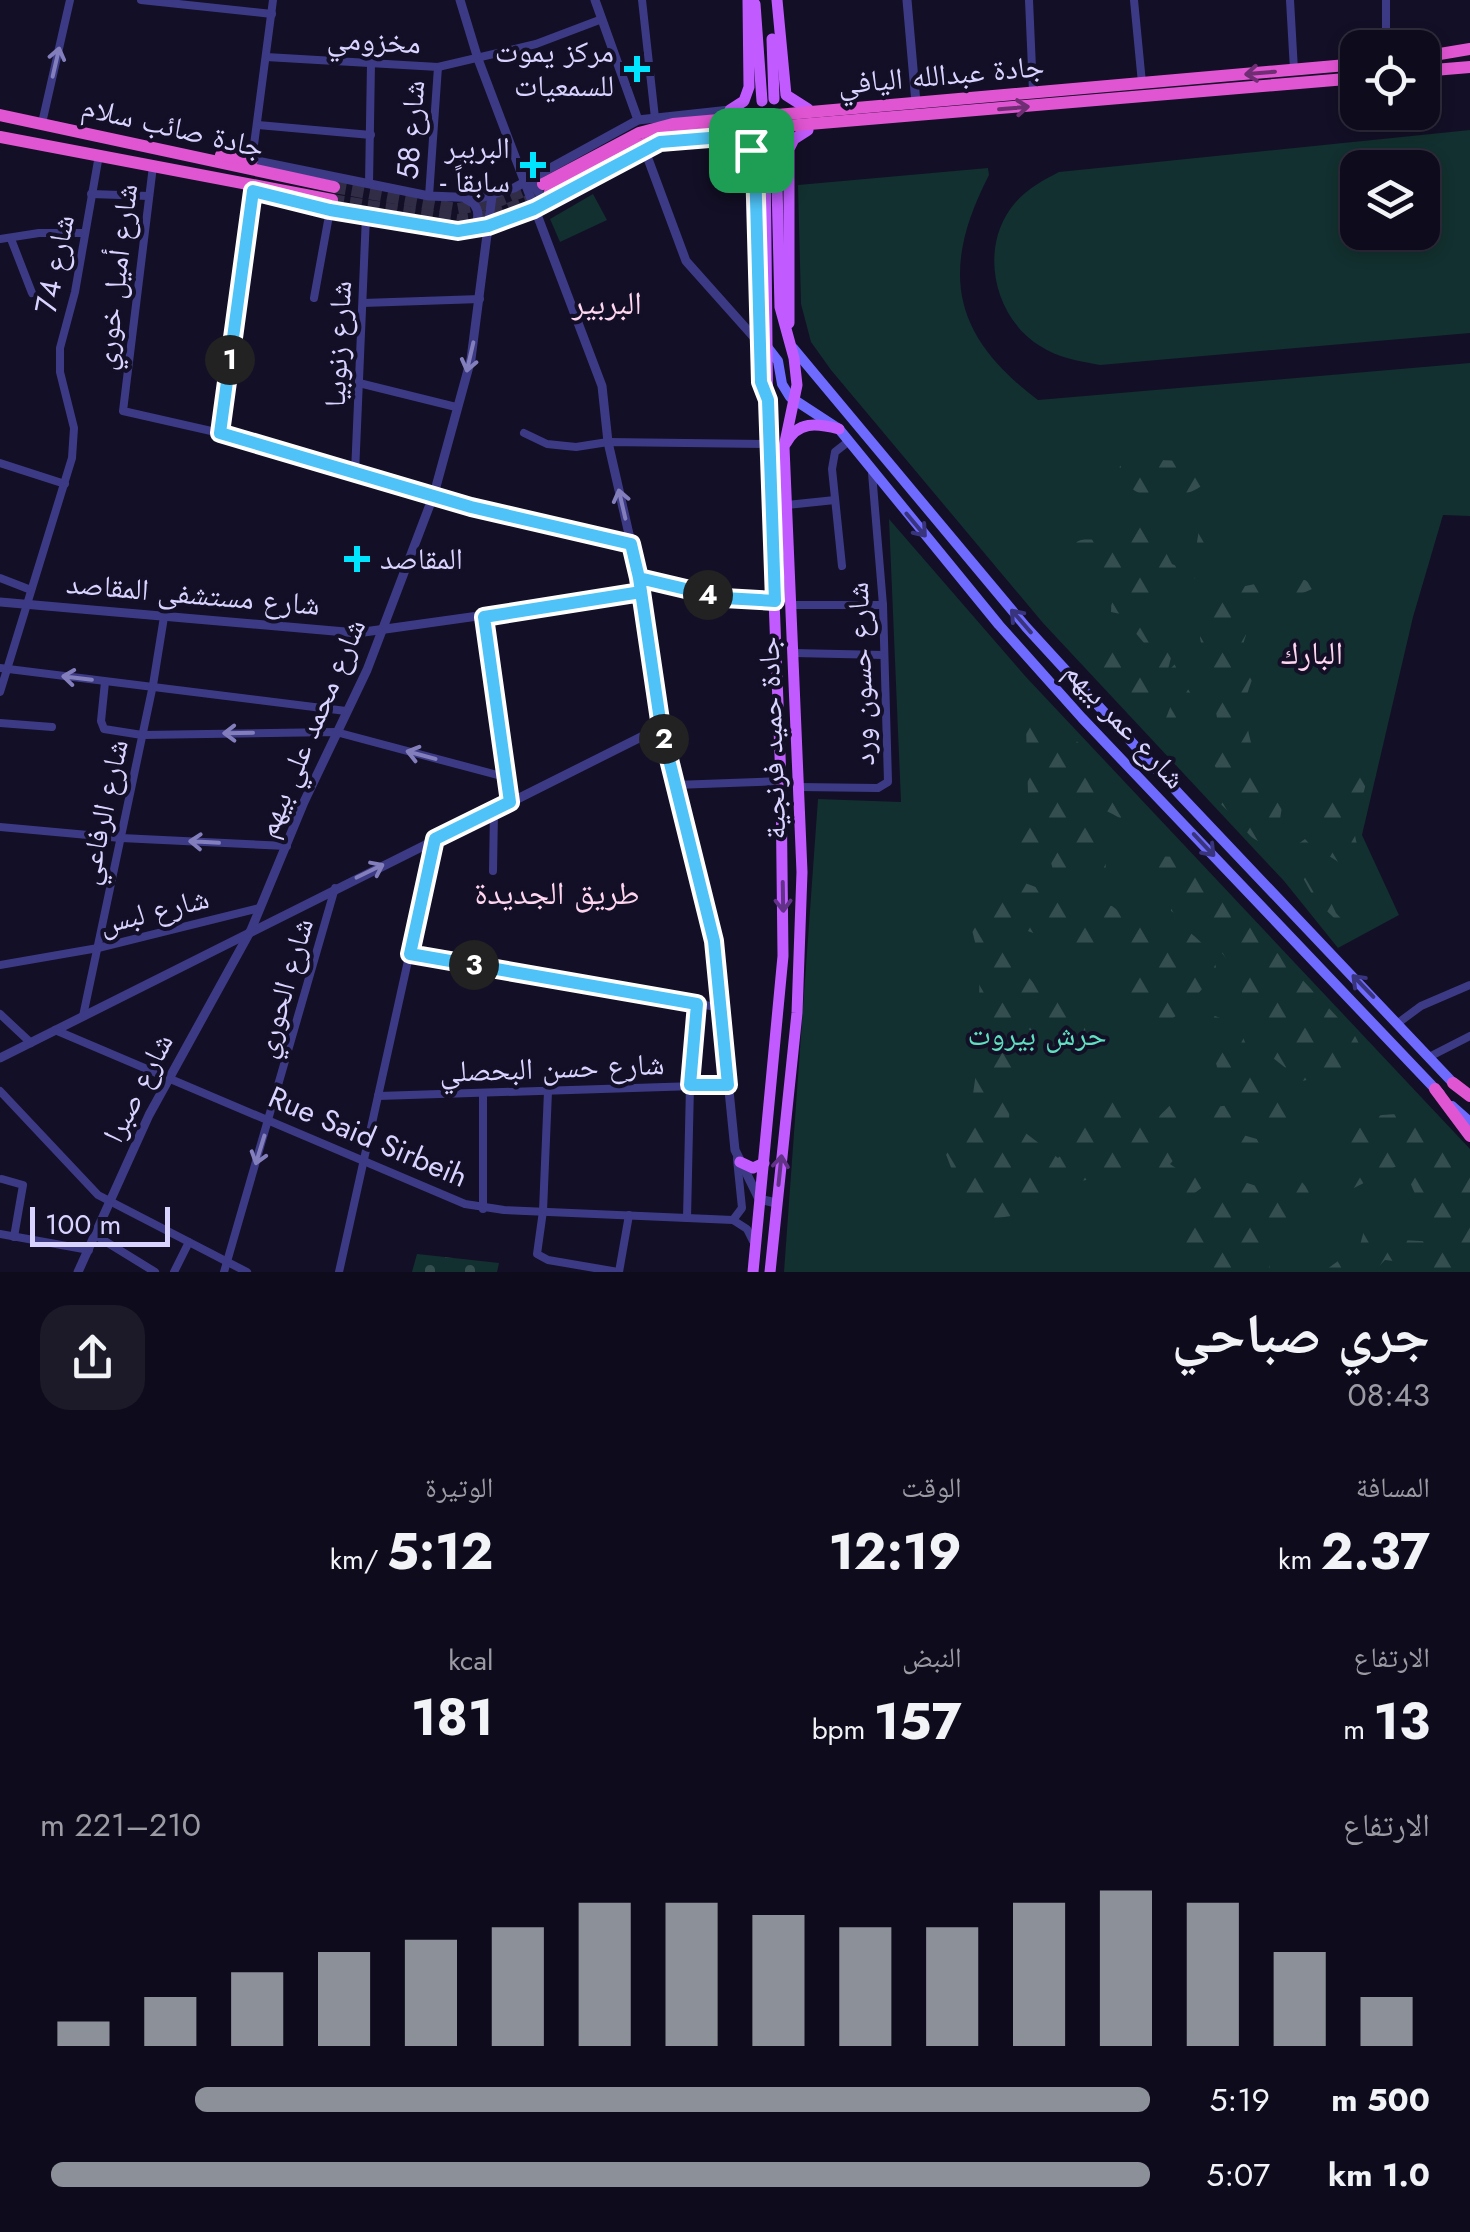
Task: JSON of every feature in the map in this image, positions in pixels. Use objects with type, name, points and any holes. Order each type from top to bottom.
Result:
[{"type":"highway","points":[[1440,55],[1470,51]]},
{"type":"highway","name":"جادة عبدالله اليافي","points":[[546,187],[653,128],[850,108],[916,110],[1033,91],[1340,66]]},
{"type":"highway","points":[[1440,71],[1470,71]]},
{"type":"highway","name":"جادة عبدالله اليافي","points":[[546,187],[666,136],[916,110],[1340,79]]},
{"type":"highway","points":[[730,110],[850,108]]},
{"type":"highway","points":[[722,137],[808,130],[916,110]]},
{"type":"highway","name":"جادة صائب سلام","points":[[0,115],[164,149],[332,199]]},
{"type":"highway","name":"جادة صائب سلام","points":[[0,137],[332,199]]},
{"type":"highway","points":[[164,149],[252,160]]},
{"type":"highway","points":[[154,166],[253,191]]},
{"type":"highway","points":[[1453,1083],[1470,1099]]},
{"type":"highway","points":[[1435,1090],[1470,1136]]},
{"type":"main road","points":[[751,0],[768,100],[774,0]]},
{"type":"main road","points":[[730,110],[744,101],[749,87],[751,0]]},
{"type":"main road","points":[[774,0],[786,95],[808,108]]},
{"type":"main road","points":[[790,342],[789,149],[794,139],[808,130]]},
{"type":"main road","points":[[722,137],[744,143],[754,156],[764,346],[778,361],[786,391],[795,402]]},
{"type":"main road","name":"جادة حميد فرنجية","points":[[753,1272],[782,986],[775,601],[768,400],[761,382],[770,144],[780,307],[796,371],[795,402],[784,447],[802,872],[800,961],[770,1272]]},
{"type":"main road","name":"شارع عمر بيهم","points":[[790,342],[1051,654],[1453,1083]]},
{"type":"main road","name":"شارع عمر بيهم","points":[[795,402],[839,429],[872,473],[1082,718],[1435,1090],[1470,1122]]},
{"type":"main road","points":[[784,447],[803,426],[822,424],[839,429]]},
{"type":"main road","points":[[872,473],[883,456]]},
{"type":"main road","points":[[738,1156],[753,1168],[764,1164]]},
{"type":"street","points":[[42,123],[70,0]]},
{"type":"street","points":[[141,0],[272,14]]},
{"type":"street","points":[[252,160],[273,0]]},
{"type":"street","points":[[460,0],[478,58],[602,386],[608,442],[639,578],[661,727],[714,941],[742,1208],[733,1220],[750,1232],[754,1249]]},
{"type":"street","points":[[595,0],[638,120]]},
{"type":"street","points":[[642,0],[655,118]]},
{"type":"street","points":[[907,0],[916,110]]},
{"type":"street","points":[[1029,0],[1033,91]]},
{"type":"street","points":[[1134,0],[1142,83]]},
{"type":"street","points":[[1290,0],[1294,70]]},
{"type":"street","points":[[1386,0],[1386,30]]},
{"type":"street","name":"مخزومي","points":[[266,57],[438,67],[536,44],[602,19]]},
{"type":"street","points":[[370,184],[371,63]]},
{"type":"street","name":"شارع 58","points":[[430,196],[438,67]]},
{"type":"street","name":"جادة عبدالله اليافي","points":[[534,209],[546,187],[638,120],[730,110]]},
{"type":"street","points":[[258,125],[371,135]]},
{"type":"street","name":"جادة عبدالله اليافي","points":[[524,183],[546,187],[660,142],[722,137]]},
{"type":"street","points":[[644,148],[686,261],[764,346]]},
{"type":"street","name":"شارع 74","points":[[0,692],[3,669],[66,484],[74,428],[63,383],[60,348],[75,292],[98,155]]},
{"type":"street","name":"جادة صائب سلام","points":[[252,160],[430,196],[463,199],[492,196],[524,183]]},
{"type":"street","name":"شارع أميل خوري","points":[[154,166],[122,409],[220,433]]},
{"type":"street","points":[[253,191],[220,433],[497,514],[631,544]]},
{"type":"street","name":"جادة صائب سلام","points":[[253,191],[332,199],[366,216],[458,231],[488,226],[534,209]]},
{"type":"street","points":[[91,194],[149,196]]},
{"type":"street","name":"شارع محمد علي بيهم","points":[[251,930],[336,732],[367,670],[434,494],[471,359],[492,196]]},
{"type":"street","points":[[314,298],[332,199]]},
{"type":"street","points":[[463,199],[476,206],[478,220],[473,229]]},
{"type":"street","name":"شارع زنوبيا","points":[[354,474],[366,216]]},
{"type":"street","points":[[0,239],[39,233],[84,233]]},
{"type":"street","points":[[11,240],[32,293]]},
{"type":"street","points":[[363,303],[480,298]]},
{"type":"street","points":[[359,383],[456,408]]},
{"type":"street","points":[[524,432],[555,445],[576,447],[608,442],[768,444]]},
{"type":"street","points":[[842,566],[832,458],[849,441]]},
{"type":"street","points":[[0,463],[66,484]]},
{"type":"street","name":"شارع حسون ورد","points":[[799,787],[866,788],[886,785],[888,778],[883,605],[872,473]]},
{"type":"street","points":[[787,505],[835,500]]},
{"type":"street","points":[[0,578],[31,590]]},
{"type":"street","points":[[639,578],[724,598],[775,601]]},
{"type":"street","name":"شارع مستشفى المقاصد","points":[[0,602],[358,634],[641,592]]},
{"type":"street","points":[[792,605],[883,605]]},
{"type":"street","name":"شارع الرفاعي","points":[[83,1016],[164,616]]},
{"type":"street","points":[[484,617],[510,802]]},
{"type":"street","points":[[794,653],[884,654]]},
{"type":"street","points":[[3,669],[346,710]]},
{"type":"street","points":[[105,682],[101,721],[104,728],[142,735],[336,732],[505,777]]},
{"type":"street","points":[[0,723],[52,728]]},
{"type":"street","points":[[0,1058],[661,727]]},
{"type":"street","points":[[676,785],[781,781]]},
{"type":"street","points":[[493,871],[494,810]]},
{"type":"street","points":[[0,827],[120,838],[287,846]]},
{"type":"street","points":[[338,1272],[435,839]]},
{"type":"street","name":"شارع الحوري","points":[[226,1267],[335,888]]},
{"type":"street","name":"شارع لبس","points":[[0,965],[98,948],[260,908]]},
{"type":"street","name":"شارع صبرا","points":[[78,1272],[149,1115],[251,930]]},
{"type":"street","points":[[410,954],[722,1008]]},
{"type":"street","points":[[1398,1023],[1421,1006],[1470,985]]},
{"type":"street","points":[[687,1218],[690,1085],[697,1004]]},
{"type":"street","points":[[0,1014],[31,1043]]},
{"type":"street","name":"Rue Said Sirbeih","points":[[55,1030],[482,1209],[733,1220]]},
{"type":"street","points":[[1429,1057],[1470,1036]]},
{"type":"street","name":"شارع حسن البحصلي","points":[[378,1096],[728,1085]]},
{"type":"street","points":[[0,1090],[95,1193],[189,1242],[226,1267],[248,1272]]},
{"type":"street","points":[[548,1091],[539,1256],[619,1272],[629,1215]]},
{"type":"street","points":[[482,1093],[482,1209]]},
{"type":"street","points":[[738,1156],[759,1199],[776,1203]]},
{"type":"street","points":[[2,1179],[23,1185],[14,1237]]},
{"type":"street","points":[[0,1234],[88,1250]]},
{"type":"street","points":[[96,1235],[155,1272]]},
{"type":"street","points":[[174,1272],[189,1242]]},
{"type":"green space","points":[[1470,130],[1470,333],[1100,365],[1069,358],[1040,346],[1024,333],[1011,317],[996,280],[994,259],[1004,220],[1030,189],[1059,172]]},
{"type":"green space","points":[[988,168],[989,175],[964,241],[962,299],[971,325],[987,351],[1038,400],[1470,363],[1470,516],[1443,515],[1413,617],[1362,835],[1399,915],[1338,948],[1284,881],[1043,623],[811,342],[801,304],[798,185]]},
{"type":"green space","points":[[593,194],[607,220],[560,242],[550,219]]},
{"type":"green space","points":[[1187,461],[1200,468],[1205,483],[1184,494],[1150,496],[1134,491],[1118,472],[1121,463]]},
{"type":"green space","points":[[1203,504],[1210,507],[1212,515],[1211,574],[1176,586],[1145,605],[1150,623],[1172,654],[1166,677],[1173,679],[1171,668],[1177,662],[1178,673],[1191,694],[1187,710],[1175,711],[1180,724],[1177,738],[1165,745],[1166,718],[1173,700],[1156,682],[1160,713],[1154,716],[1146,712],[1103,673],[1102,650],[1133,654],[1134,643],[1156,657],[1133,630],[1126,615],[1111,612],[1112,586],[1075,548],[1075,543],[1104,539],[1108,537],[1109,526],[1140,518],[1153,528],[1172,564],[1179,567],[1194,561]]},
{"type":"green space","name":"حرش بيروت","points":[[889,519],[1026,677],[1470,1149],[1470,1272],[784,1272],[818,799],[901,802]]},
{"type":"green space","points":[[1274,580],[1305,580],[1313,585],[1304,592],[1248,609],[1240,628],[1246,635],[1244,656],[1253,676],[1246,700],[1251,741],[1261,772],[1282,807],[1280,819],[1265,836],[1287,834],[1291,843],[1307,841],[1315,859],[1305,862],[1348,926],[1345,928],[1315,898],[1287,855],[1253,838],[1243,827],[1253,817],[1253,809],[1229,812],[1206,790],[1217,780],[1218,772],[1210,757],[1222,735],[1216,715],[1215,672],[1201,634],[1226,590]]},
{"type":"green space","points":[[1040,716],[1083,747],[1108,778],[1116,803],[1141,819],[1128,824],[1102,809],[1073,808],[1075,812],[1092,814],[1110,827],[1105,849],[1106,874],[1096,871],[1079,849],[1070,866],[1060,873],[1053,870],[1048,851],[1018,854],[1020,827],[1057,797],[1053,792],[1028,793],[1026,727]]},
{"type":"green space","points":[[1357,769],[1367,776],[1355,829],[1358,846],[1354,852],[1362,877],[1329,856],[1323,826],[1333,776]]},
{"type":"green space","points":[[1146,856],[1183,857],[1195,865],[1355,1036],[1366,1057],[1360,1069],[1302,1081],[1273,1058],[1271,1054],[1283,1044],[1282,1040],[1266,1044],[1243,1008],[1242,992],[1231,964],[1202,929],[1171,911],[1171,899],[1143,880],[1135,861]]},
{"type":"green space","points":[[1025,883],[1076,902],[1112,906],[1120,912],[1135,911],[1142,925],[1175,924],[1202,944],[1217,972],[1179,1015],[1140,1027],[1120,1014],[1130,996],[1135,951],[1114,946],[1089,962],[1067,945],[1022,929],[1017,947],[1027,975],[1040,988],[1075,1006],[1085,1023],[1085,1037],[996,1022],[979,999],[980,962],[969,918],[990,894]]},
{"type":"green space","points":[[1215,1016],[1238,1025],[1251,1057],[1269,1081],[1297,1107],[1282,1139],[1250,1120],[1243,1121],[1236,1133],[1257,1139],[1265,1153],[1262,1159],[1249,1160],[1206,1124],[1185,1122],[1178,1135],[1184,1149],[1170,1164],[1183,1173],[1211,1181],[1181,1203],[1149,1177],[1152,1162],[1120,1141],[1114,1149],[1141,1162],[1138,1172],[1067,1183],[1039,1196],[1031,1213],[991,1219],[976,1214],[965,1219],[958,1217],[950,1201],[952,1170],[940,1139],[971,1108],[976,1073],[988,1050],[1003,1046],[1058,1051],[1020,1077],[1009,1120],[1058,1158],[1100,1107],[1110,1102],[1141,1104],[1153,1122],[1187,1095],[1201,1096],[1214,1107],[1231,1105],[1231,1091],[1217,1067],[1206,1025],[1208,1018]]},
{"type":"green space","points":[[1418,1100],[1470,1156],[1470,1272],[1466,1272],[1465,1254],[1452,1240],[1458,1222],[1439,1226],[1427,1210],[1426,1220],[1404,1168],[1397,1166],[1354,1188],[1348,1187],[1348,1163],[1340,1143],[1348,1130],[1364,1119],[1382,1115],[1397,1114],[1413,1122],[1416,1119],[1411,1104]]},
{"type":"green space","points":[[1268,1175],[1299,1180],[1314,1206],[1302,1223],[1285,1230],[1284,1245],[1272,1256],[1270,1272],[1195,1272],[1184,1242],[1189,1219],[1244,1182],[1266,1189]]},
{"type":"green space","points":[[1365,1227],[1401,1240],[1439,1242],[1450,1254],[1456,1272],[1422,1272],[1410,1263],[1385,1260],[1373,1272],[1323,1272],[1360,1245]]},
{"type":"green space","points":[[417,1254],[499,1263],[497,1272],[412,1272]]},
{"type":"tunnel","points":[[334,187],[457,209],[496,202],[536,186]]},
{"type":"tunnel","points":[[332,200],[459,220],[493,215],[550,192]]},
{"type":"place","name":"مركز يموت للسمعيات","points":[[637,69]]},
{"type":"place","name":"البربير - سابقاً","points":[[533,165]]},
{"type":"place","name":"المقاصد","points":[[357,559]]},
{"type":"district","name":"البربير","points":[[607,303]]},
{"type":"district","name":"البارك","points":[[1312,653]]},
{"type":"district","name":"طريق الجديدة","points":[[557,893]]},
{"type":"route","points":[[751,150],[739,141],[722,137],[660,142],[534,209],[488,226],[458,231],[330,210],[253,191],[220,433],[471,507],[631,544],[639,578],[661,727],[714,941],[722,1008],[728,1085],[690,1085],[697,1004],[410,954],[435,839],[510,802],[484,617],[641,592],[639,578],[724,598],[775,601],[768,400],[761,382],[755,162],[751,150]]}]
